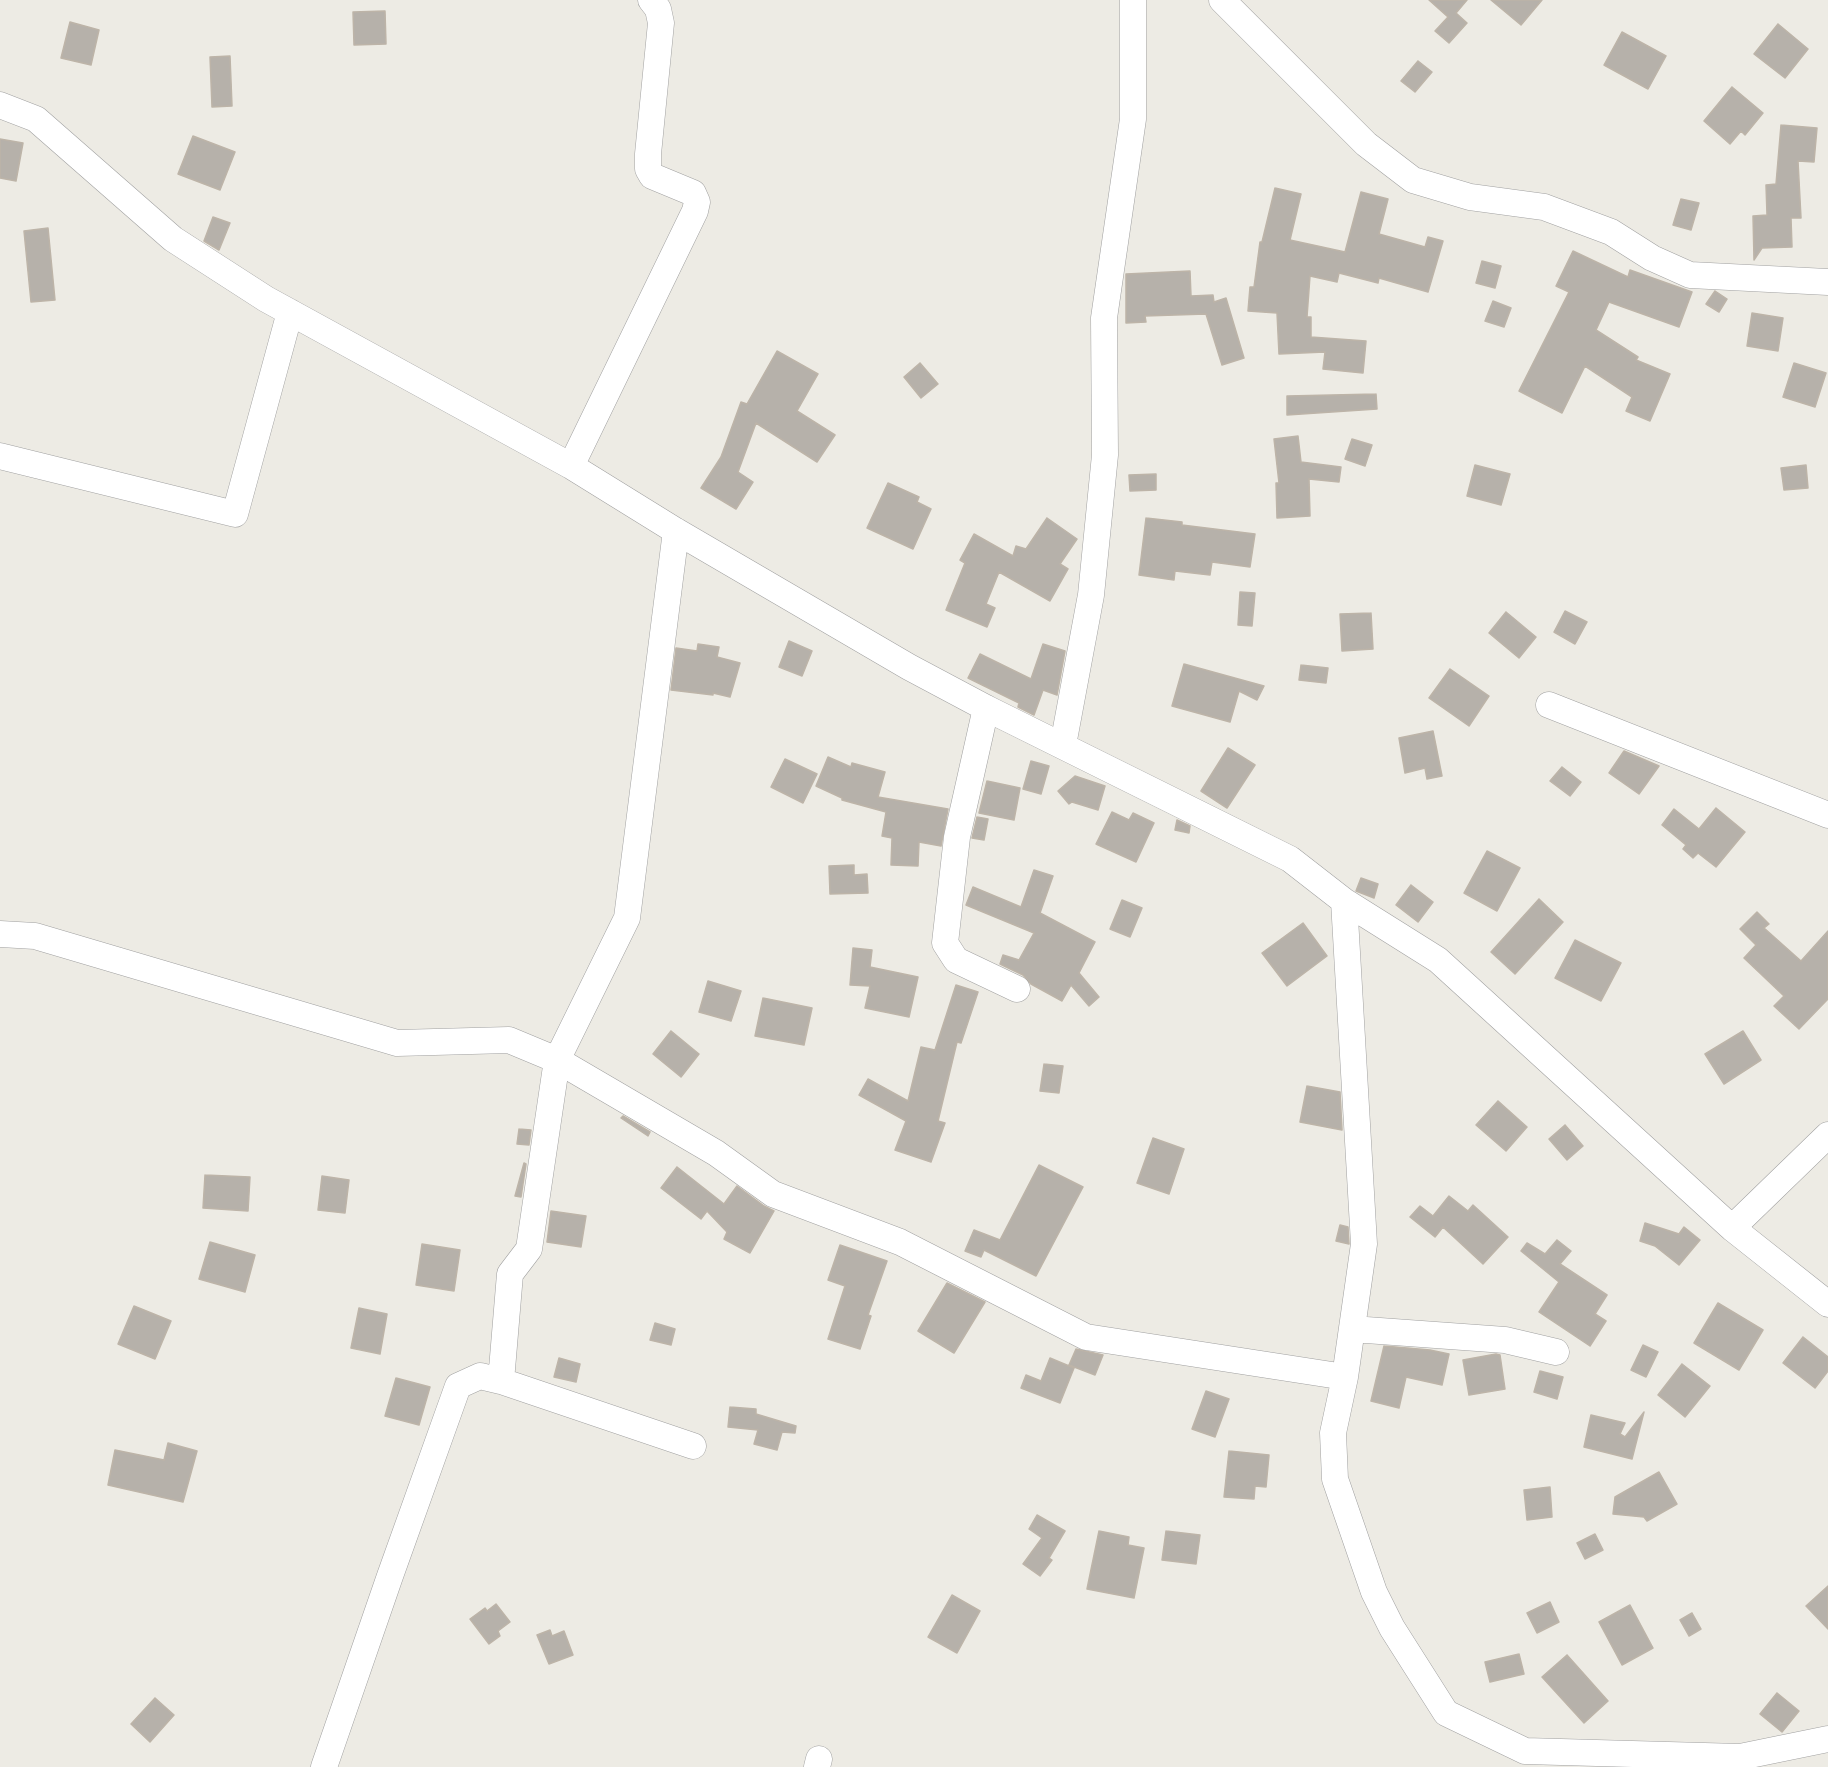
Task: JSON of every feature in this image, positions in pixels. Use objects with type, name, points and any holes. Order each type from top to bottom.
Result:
[{"type":"street","points":[[571,466],[695,211],[697,202],[693,194],[652,177],[648,170],[661,23],[658,9],[651,0]]},
{"type":"street","points":[[1063,745],[1091,595],[1105,455],[1104,318],[1133,119],[1133,0]]},
{"type":"street","points":[[1222,0],[1366,144],[1413,180],[1470,196],[1544,207],[1611,232],[1652,258],[1690,275],[1828,282]]},
{"type":"street","points":[[0,105],[36,119],[173,239],[266,299],[571,466],[676,531],[909,667],[986,708],[1290,858],[1344,901],[1438,960],[1732,1228],[1828,1304]]},
{"type":"street","points":[[0,456],[235,514],[290,312]]},
{"type":"street","points":[[501,1381],[510,1274],[529,1249],[557,1060],[627,918],[676,531]]},
{"type":"street","points":[[1549,705],[1828,815]]},
{"type":"street","points":[[986,708],[957,837],[945,943],[956,960],[1017,989]]},
{"type":"street","points":[[1344,901],[1364,1244],[1345,1377],[1333,1433],[1335,1479],[1374,1592],[1392,1628],[1446,1713],[1525,1751],[1697,1761],[1740,1757],[1828,1739]]},
{"type":"street","points":[[0,934],[35,936],[398,1043],[509,1041],[557,1060],[716,1153],[773,1194],[900,1242],[1086,1336],[1345,1377]]},
{"type":"street","points":[[1732,1228],[1828,1135]]},
{"type":"street","points":[[1352,1329],[1505,1340],[1556,1352]]},
{"type":"street","points":[[324,1767],[458,1386],[480,1376],[501,1381],[693,1446]]},
{"type":"building","points":[[1429,0],[1467,0],[1456,13],[1467,23],[1449,43],[1435,31],[1448,17]]},
{"type":"building","points":[[1491,0],[1542,0],[1521,25]]},
{"type":"building","points":[[385,11],[386,44],[354,45],[353,12]]},
{"type":"building","points":[[70,22],[99,30],[91,65],[61,58]]},
{"type":"building","points":[[1778,24],[1808,49],[1785,78],[1754,54]]},
{"type":"building","points":[[1622,32],[1666,56],[1648,89],[1604,65]]},
{"type":"building","points":[[230,56],[232,106],[212,107],[210,57]]},
{"type":"building","points":[[1418,61],[1432,72],[1415,92],[1401,81]]},
{"type":"building","points":[[1732,87],[1763,113],[1745,135],[1741,131],[1730,144],[1704,121]]},
{"type":"building","points":[[1781,125],[1817,128],[1814,162],[1798,161],[1801,218],[1791,218],[1792,247],[1762,248],[1754,260],[1753,216],[1767,215],[1766,185],[1776,184]]},
{"type":"building","points":[[193,136],[235,152],[220,190],[178,174]]},
{"type":"building","points":[[0,139],[23,143],[16,181],[0,178]]},
{"type":"building","points":[[1275,188],[1301,194],[1290,240],[1345,252],[1361,192],[1388,199],[1379,234],[1425,247],[1428,237],[1443,241],[1428,292],[1379,278],[1378,283],[1339,273],[1337,282],[1310,276],[1307,317],[1311,317],[1311,337],[1366,341],[1363,373],[1323,369],[1325,352],[1279,354],[1277,313],[1248,311],[1250,287],[1254,287],[1260,242],[1262,242]]},
{"type":"building","points":[[1681,199],[1699,203],[1691,230],[1673,225]]},
{"type":"building","points":[[213,217],[230,223],[219,250],[204,241]]},
{"type":"building","points":[[48,228],[55,300],[31,302],[24,231]]},
{"type":"building","points":[[1573,251],[1628,277],[1630,270],[1692,292],[1679,327],[1609,302],[1596,330],[1638,357],[1636,360],[1670,374],[1650,421],[1626,411],[1632,397],[1585,366],[1562,413],[1519,391],[1569,292],[1556,286]]},
{"type":"building","points":[[1482,261],[1501,266],[1495,288],[1476,283]]},
{"type":"building","points":[[1190,271],[1191,296],[1213,295],[1214,302],[1226,298],[1244,358],[1222,365],[1206,314],[1145,316],[1146,322],[1126,323],[1126,274]]},
{"type":"building","points":[[1715,291],[1727,299],[1719,312],[1706,304]]},
{"type":"building","points":[[1493,301],[1511,308],[1504,327],[1485,321]]},
{"type":"building","points":[[1752,313],[1783,318],[1778,351],[1747,346]]},
{"type":"building","points":[[777,351],[818,374],[797,411],[835,435],[817,462],[756,423],[738,472],[753,482],[736,509],[701,488],[721,457],[741,402],[747,404]]},
{"type":"building","points":[[920,363],[938,384],[921,398],[904,377]]},
{"type":"building","points":[[1794,363],[1826,373],[1815,407],[1783,397]]},
{"type":"building","points":[[1376,394],[1377,409],[1287,415],[1287,396]]},
{"type":"building","points":[[1298,436],[1301,462],[1341,467],[1339,482],[1309,479],[1310,516],[1277,518],[1276,483],[1279,483],[1274,439]]},
{"type":"building","points":[[1352,439],[1372,445],[1365,466],[1345,459]]},
{"type":"building","points":[[1475,465],[1510,474],[1501,505],[1467,496]]},
{"type":"building","points":[[1806,465],[1808,488],[1784,490],[1781,468]]},
{"type":"building","points":[[1156,474],[1156,490],[1130,491],[1129,475]]},
{"type":"building","points":[[888,483],[919,497],[917,502],[931,509],[913,549],[867,528]]},
{"type":"building","points":[[1047,518],[1077,539],[1060,564],[1068,569],[1050,601],[999,572],[986,604],[995,608],[987,627],[946,610],[965,563],[960,560],[974,534],[1013,556],[1016,546],[1026,549]]},
{"type":"building","points":[[1146,518],[1255,534],[1250,567],[1212,562],[1210,575],[1175,571],[1174,580],[1139,575]]},
{"type":"building","points":[[1240,592],[1255,593],[1252,626],[1238,625]]},
{"type":"building","points":[[1565,611],[1587,622],[1575,644],[1554,632]]},
{"type":"building","points":[[1506,612],[1536,637],[1519,658],[1489,633]]},
{"type":"building","points":[[1371,613],[1373,649],[1342,651],[1340,614]]},
{"type":"building","points":[[789,641],[812,651],[802,676],[779,667]]},
{"type":"building","points":[[698,644],[719,647],[717,657],[740,663],[730,697],[713,693],[713,695],[671,690],[676,648],[697,651]]},
{"type":"building","points":[[1043,644],[1065,651],[1057,695],[1043,690],[1034,715],[1018,707],[1019,703],[968,678],[980,654],[1031,679]]},
{"type":"building","points":[[1184,664],[1264,686],[1257,700],[1239,691],[1230,722],[1172,706]]},
{"type":"building","points":[[1301,665],[1328,668],[1326,683],[1299,680]]},
{"type":"building","points":[[1450,669],[1489,696],[1469,726],[1429,698]]},
{"type":"building","points":[[1433,731],[1442,776],[1427,779],[1425,768],[1405,773],[1399,738]]},
{"type":"building","points":[[1228,748],[1255,765],[1227,808],[1201,791]]},
{"type":"building","points":[[1624,751],[1659,766],[1639,794],[1609,773]]},
{"type":"building","points":[[828,757],[851,767],[852,763],[885,772],[878,797],[948,809],[941,846],[919,842],[918,866],[891,865],[892,838],[882,836],[886,812],[842,800],[816,786]]},
{"type":"building","points":[[785,759],[817,774],[803,803],[771,787]]},
{"type":"building","points":[[1031,761],[1049,766],[1041,794],[1023,789]]},
{"type":"building","points":[[1562,767],[1581,782],[1570,796],[1550,781]]},
{"type":"building","points":[[1075,776],[1105,786],[1098,810],[1072,802],[1069,804],[1058,791]]},
{"type":"building","points":[[987,781],[1020,788],[1014,820],[979,813]]},
{"type":"building","points":[[1716,808],[1745,832],[1716,867],[1698,853],[1693,858],[1683,849],[1686,845],[1662,825],[1674,809],[1699,829]]},
{"type":"building","points":[[1112,812],[1129,820],[1133,813],[1154,823],[1136,862],[1096,844]]},
{"type":"building","points":[[977,817],[988,819],[984,840],[972,838]]},
{"type":"building","points":[[1177,820],[1190,826],[1189,833],[1175,830]]},
{"type":"building","points":[[1487,851],[1520,868],[1497,911],[1464,893]]},
{"type":"building","points":[[854,865],[854,875],[867,874],[868,893],[830,894],[829,866]]},
{"type":"building","points":[[1034,870],[1053,876],[1040,913],[1095,942],[1079,973],[1099,997],[1089,1006],[1071,985],[1062,1001],[1031,984],[1023,975],[1000,964],[1003,955],[1019,960],[1034,933],[966,905],[973,887],[1021,907]]},
{"type":"building","points":[[1361,878],[1378,884],[1374,898],[1356,891]]},
{"type":"building","points":[[1411,885],[1433,902],[1418,922],[1396,905]]},
{"type":"building","points":[[1539,899],[1563,922],[1515,974],[1491,952]]},
{"type":"building","points":[[1122,900],[1142,908],[1130,937],[1110,929]]},
{"type":"building","points":[[1757,912],[1769,924],[1764,928],[1801,961],[1828,931],[1828,999],[1799,1029],[1774,1006],[1784,996],[1744,958],[1756,945],[1740,929]]},
{"type":"building","points":[[1303,923],[1327,956],[1287,986],[1262,953]]},
{"type":"building","points":[[1575,940],[1621,963],[1601,1001],[1555,978]]},
{"type":"building","points":[[853,948],[872,950],[870,967],[918,977],[909,1017],[865,1008],[870,986],[850,985]]},
{"type":"building","points":[[708,981],[741,991],[731,1021],[699,1012]]},
{"type":"building","points":[[956,985],[978,992],[961,1043],[957,1042],[938,1121],[945,1123],[931,1162],[895,1150],[906,1121],[859,1095],[868,1079],[908,1101],[921,1047],[935,1050]]},
{"type":"building","points":[[763,998],[812,1008],[804,1045],[755,1036]]},
{"type":"building","points":[[671,1031],[699,1054],[681,1077],[653,1054]]},
{"type":"building","points":[[1743,1031],[1761,1060],[1724,1084],[1705,1054]]},
{"type":"building","points":[[1044,1064],[1063,1066],[1059,1093],[1040,1091]]},
{"type":"building","points":[[1307,1086],[1340,1092],[1342,1130],[1300,1122]]},
{"type":"building","points":[[1498,1101],[1527,1127],[1506,1151],[1476,1125]]},
{"type":"building","points":[[623,1116],[650,1132],[648,1136],[621,1118]]},
{"type":"building","points":[[1565,1125],[1583,1146],[1567,1160],[1549,1139]]},
{"type":"building","points":[[519,1129],[531,1130],[529,1145],[517,1144]]},
{"type":"building","points":[[1153,1138],[1184,1149],[1169,1194],[1137,1183]]},
{"type":"building","points":[[524,1163],[526,1164],[521,1197],[515,1196]]},
{"type":"building","points":[[1039,1165],[1083,1187],[1036,1276],[984,1250],[981,1257],[965,1251],[974,1230],[1000,1240]]},
{"type":"building","points":[[677,1167],[724,1204],[737,1186],[774,1211],[750,1253],[724,1239],[727,1232],[707,1211],[701,1219],[661,1188]]},
{"type":"building","points":[[205,1175],[250,1177],[248,1211],[203,1208]]},
{"type":"building","points":[[322,1176],[349,1180],[345,1213],[318,1210]]},
{"type":"building","points":[[1449,1196],[1468,1211],[1473,1205],[1508,1237],[1483,1264],[1443,1227],[1435,1237],[1410,1217],[1420,1206],[1433,1216]]},
{"type":"building","points":[[551,1211],[586,1216],[581,1247],[547,1242]]},
{"type":"building","points":[[1645,1223],[1679,1234],[1684,1227],[1700,1240],[1679,1265],[1655,1246],[1640,1241]]},
{"type":"building","points":[[1340,1225],[1348,1227],[1349,1244],[1336,1241]]},
{"type":"building","points":[[1557,1240],[1571,1251],[1560,1264],[1607,1295],[1595,1314],[1606,1321],[1590,1346],[1539,1312],[1559,1282],[1521,1251],[1527,1243],[1545,1254]]},
{"type":"building","points":[[210,1242],[255,1255],[245,1292],[199,1279]]},
{"type":"building","points":[[422,1244],[460,1250],[454,1291],[416,1285]]},
{"type":"building","points":[[840,1245],[887,1261],[868,1315],[871,1316],[860,1349],[828,1339],[845,1286],[828,1280]]},
{"type":"building","points":[[947,1283],[985,1302],[954,1353],[918,1331]]},
{"type":"building","points":[[1718,1303],[1763,1330],[1739,1370],[1694,1343]]},
{"type":"building","points":[[134,1306],[171,1321],[155,1359],[118,1344]]},
{"type":"building","points":[[359,1308],[387,1314],[380,1354],[351,1348]]},
{"type":"building","points":[[655,1323],[675,1329],[671,1345],[650,1340]]},
{"type":"building","points":[[1803,1337],[1828,1357],[1828,1371],[1815,1388],[1783,1363]]},
{"type":"building","points":[[1643,1345],[1658,1352],[1646,1377],[1631,1370]]},
{"type":"building","points":[[1384,1346],[1449,1354],[1442,1385],[1406,1377],[1399,1408],[1371,1401]]},
{"type":"building","points":[[1076,1349],[1103,1355],[1095,1375],[1069,1365]]},
{"type":"building","points":[[1500,1355],[1505,1389],[1469,1395],[1463,1360]]},
{"type":"building","points":[[559,1358],[580,1364],[576,1382],[554,1377]]},
{"type":"building","points":[[1050,1358],[1074,1368],[1060,1403],[1021,1388],[1026,1375],[1041,1381]]},
{"type":"building","points":[[1682,1364],[1710,1386],[1685,1417],[1658,1395]]},
{"type":"building","points":[[1540,1371],[1563,1377],[1557,1399],[1534,1392]]},
{"type":"building","points":[[396,1378],[430,1387],[419,1425],[385,1416]]},
{"type":"building","points":[[1206,1391],[1229,1399],[1215,1437],[1192,1429]]},
{"type":"building","points":[[730,1407],[756,1409],[756,1414],[796,1426],[795,1433],[782,1432],[777,1450],[754,1444],[758,1430],[728,1427]]},
{"type":"building","points":[[1644,1412],[1632,1459],[1584,1447],[1591,1415],[1625,1423],[1620,1434],[1625,1437]]},
{"type":"building","points":[[168,1443],[197,1451],[183,1502],[108,1485],[115,1450],[164,1460]]},
{"type":"building","points":[[1229,1451],[1269,1455],[1266,1487],[1255,1486],[1254,1499],[1224,1497]]},
{"type":"building","points":[[1659,1472],[1677,1504],[1647,1521],[1644,1517],[1613,1514],[1615,1497]]},
{"type":"building","points":[[1550,1487],[1552,1517],[1527,1520],[1524,1490]]},
{"type":"building","points":[[1037,1515],[1065,1531],[1049,1558],[1052,1560],[1040,1576],[1023,1564],[1042,1538],[1029,1529]]},
{"type":"building","points":[[1099,1531],[1129,1537],[1128,1545],[1144,1548],[1134,1598],[1087,1589]]},
{"type":"building","points":[[1166,1531],[1200,1535],[1196,1564],[1162,1560]]},
{"type":"building","points":[[1595,1534],[1603,1550],[1585,1559],[1577,1543]]},
{"type":"building","points":[[1828,1586],[1828,1629],[1806,1606]]},
{"type":"building","points":[[952,1595],[980,1611],[957,1653],[928,1637]]},
{"type":"building","points":[[1550,1602],[1559,1622],[1537,1633],[1527,1613]]},
{"type":"building","points":[[496,1604],[510,1622],[498,1631],[500,1636],[489,1644],[470,1619],[485,1608],[487,1611]]},
{"type":"building","points":[[1630,1605],[1653,1648],[1622,1665],[1599,1622]]},
{"type":"building","points":[[1692,1613],[1701,1629],[1689,1636],[1680,1620]]},
{"type":"building","points":[[550,1630],[552,1636],[564,1631],[573,1655],[549,1664],[537,1635]]},
{"type":"building","points":[[1519,1654],[1524,1674],[1490,1682],[1485,1662]]},
{"type":"building","points":[[1567,1655],[1608,1701],[1584,1723],[1542,1677]]},
{"type":"building","points":[[1777,1693],[1799,1711],[1782,1732],[1760,1714]]},
{"type":"building","points":[[155,1698],[174,1715],[150,1742],[131,1724]]}]
